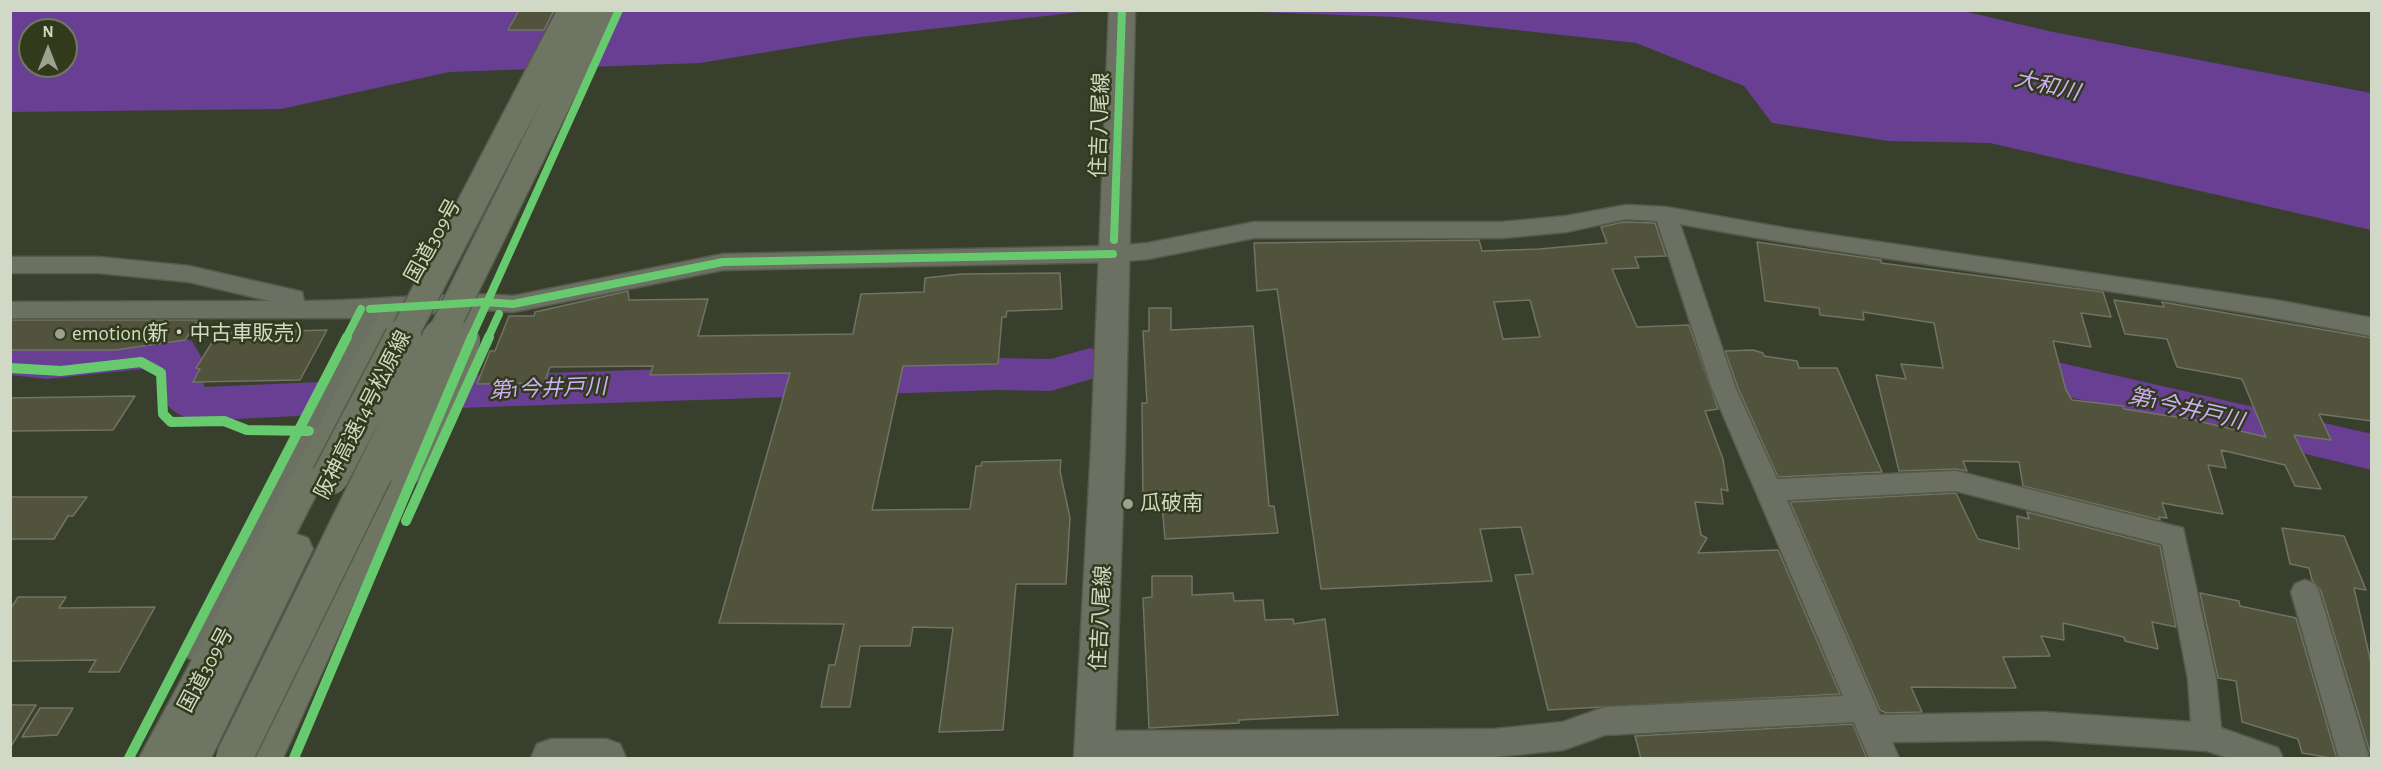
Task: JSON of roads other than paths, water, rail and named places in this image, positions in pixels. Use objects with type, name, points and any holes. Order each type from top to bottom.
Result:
[{"type":"highway","name":"国道309号","points":[[159,759],[384,331],[558,10]]},
{"type":"highway","name":"阪神高速14号松原線","points":[[190,759],[330,477],[573,10]]},
{"type":"highway","name":"阪神高速14号松原線","points":[[234,759],[602,10]]},
{"type":"highway","points":[[263,759],[570,90],[610,10]]},
{"type":"highway","points":[[271,759],[477,308],[519,175]]},
{"type":"highway","points":[[176,759],[330,477]]},
{"type":"main road","name":"住吉八尾線","points":[[1095,752],[1108,448],[1122,10]]},
{"type":"main road","points":[[551,759],[606,759]]},
{"type":"street","points":[[10,309],[370,309],[484,302],[513,304],[723,262],[1114,247],[1148,251],[1254,230],[1502,230],[1566,224],[1626,212],[1666,213],[1791,237],[2270,308],[2372,327]]},
{"type":"street","points":[[1666,213],[1707,343],[1747,448],[1770,490],[1884,759]]},
{"type":"street","points":[[10,265],[99,265],[189,274],[280,296],[370,309]]},
{"type":"street","points":[[278,759],[484,302]]},
{"type":"street","points":[[143,759],[370,309]]},
{"type":"street","points":[[1770,490],[1956,481],[2174,537],[2202,679],[2207,736]]},
{"type":"street","points":[[2305,591],[2354,759]]},
{"type":"street","points":[[1095,752],[1494,743],[1563,736],[1605,721],[1867,718],[2207,736],[2268,759]]},
{"type":"water","points":[[10,11],[1145,11],[1080,12],[853,38],[700,63],[449,72],[281,109],[11,112]]},
{"type":"water","name":"大和川","points":[[1233,11],[1963,11],[2053,32],[2371,93],[2371,230],[1990,143],[1888,141],[1772,123],[1744,86],[1636,43],[1396,17]]},
{"type":"waterway","name":"第1今井戸川","points":[[10,359],[47,363],[154,351],[177,352],[183,362],[183,396],[196,404],[457,392],[998,374],[1051,375],[1090,364]]},
{"type":"waterway","name":"第1今井戸川","points":[[2007,371],[2057,378],[2372,452]]},
{"type":"place","name":"emotion(新・中古車販売）","points":[[60,334]]},
{"type":"place","name":"瓜破南","points":[[1128,504]]}]
